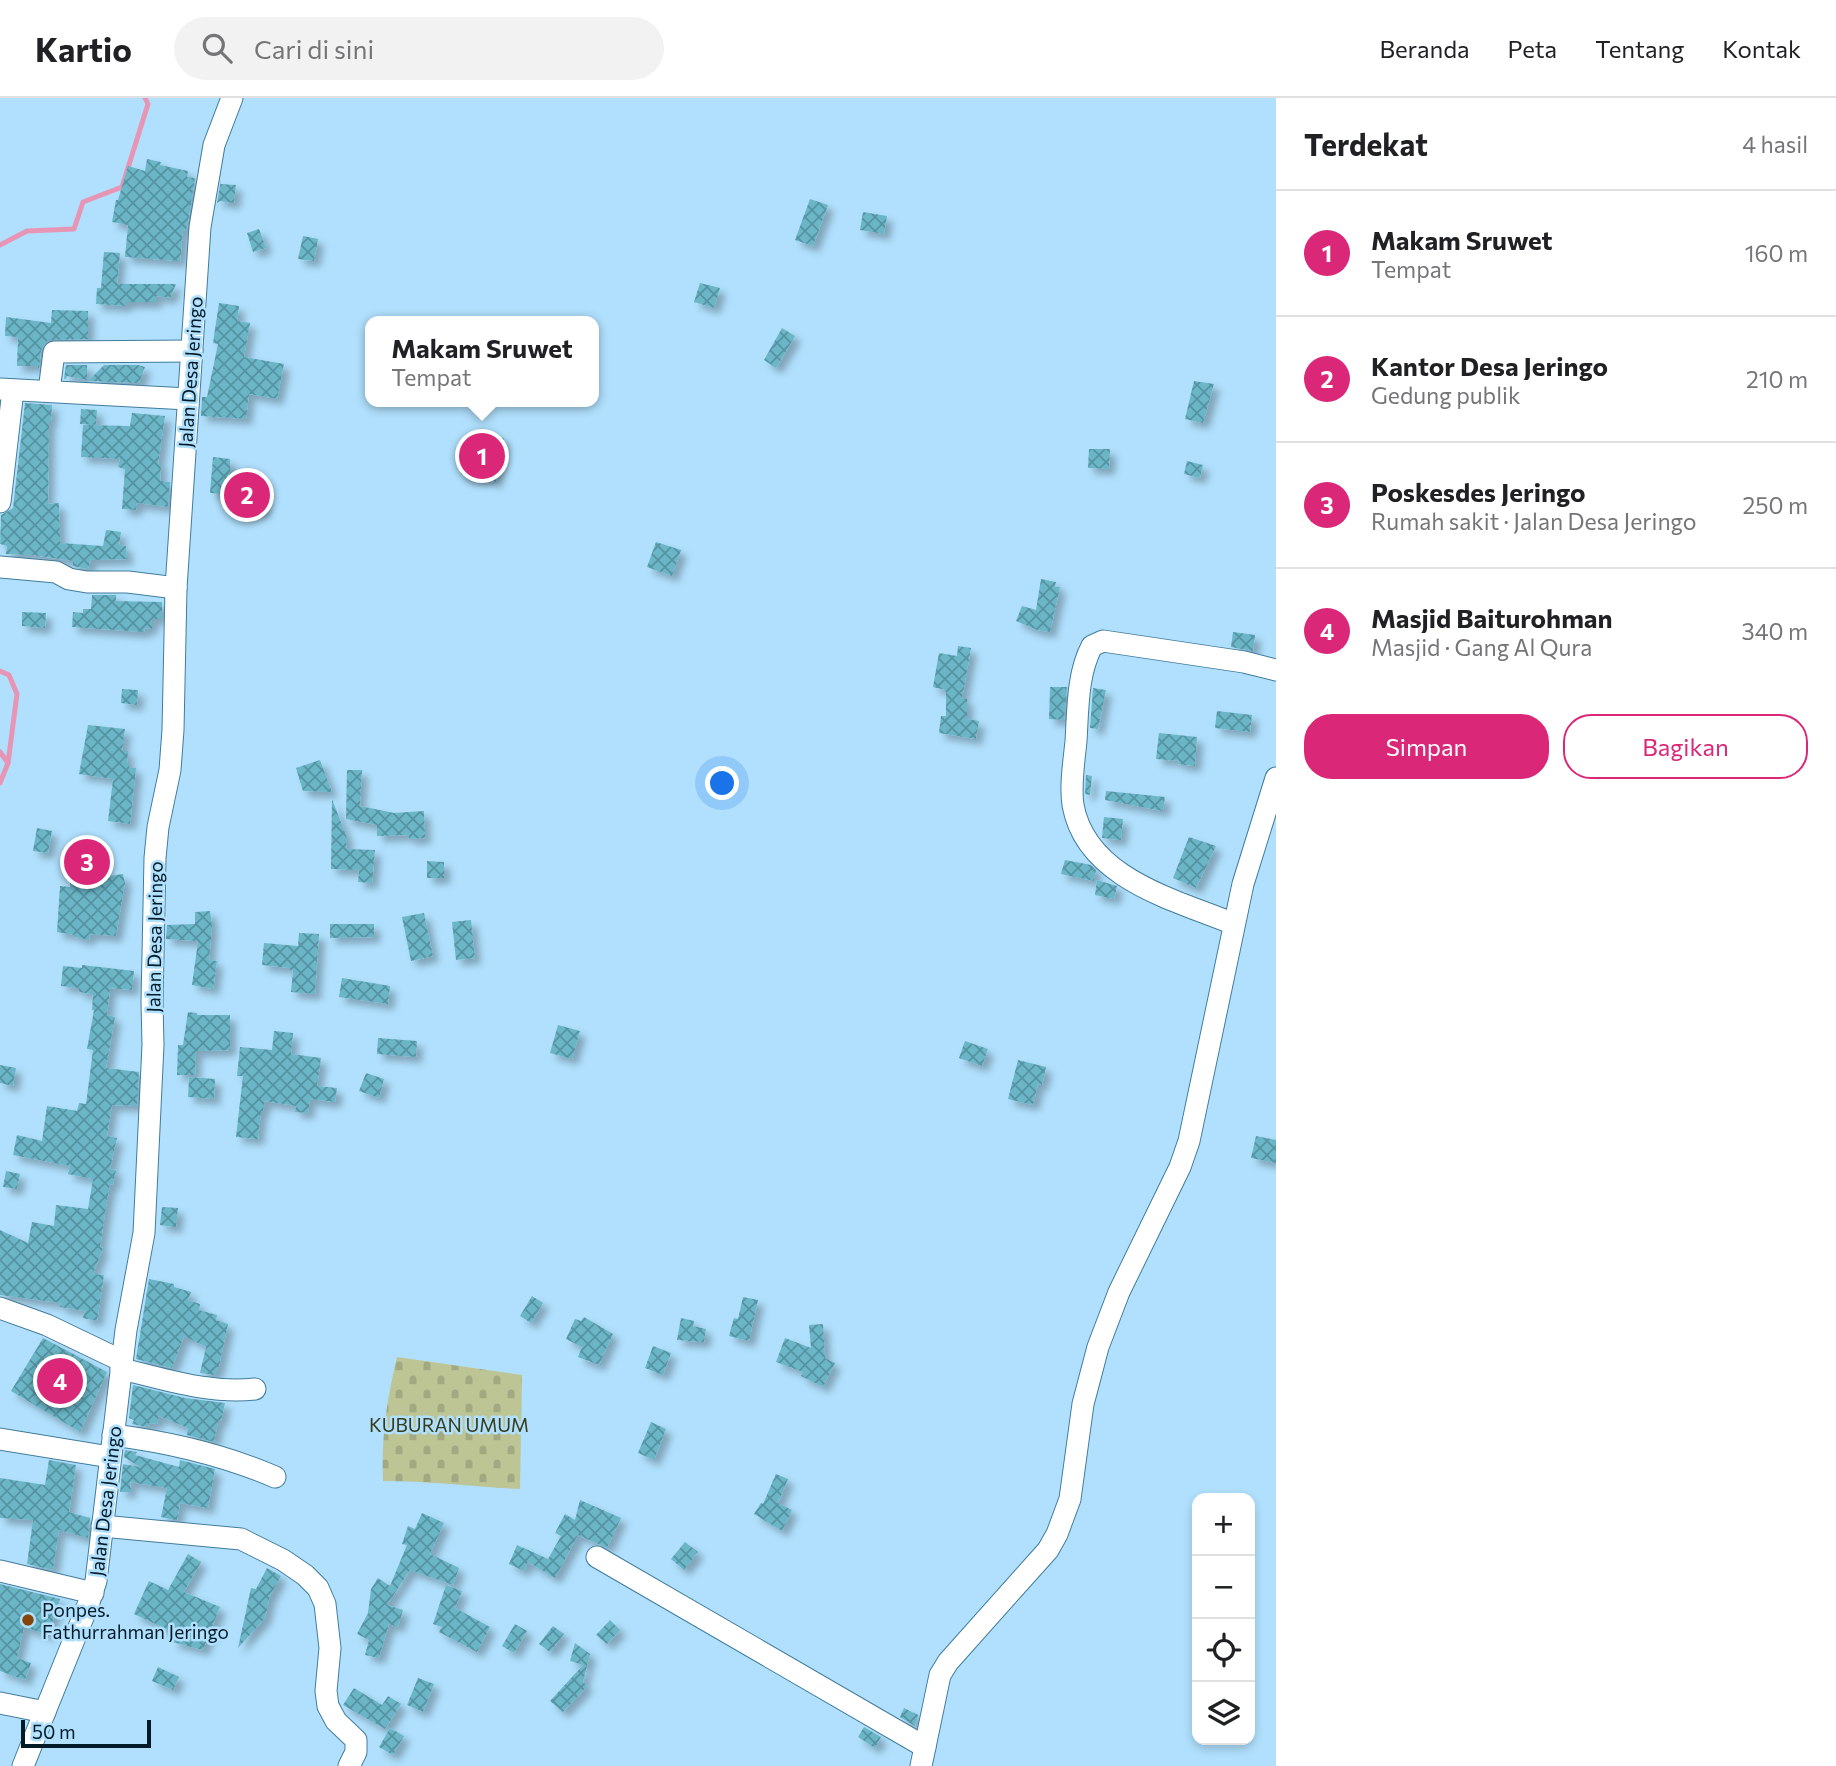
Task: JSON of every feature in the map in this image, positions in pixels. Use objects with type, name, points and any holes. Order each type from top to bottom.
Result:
[{"type":"street","name":"Jalan Desa Jeringo","points":[[23,1766],[93,1593],[121,1364],[144,1233],[153,1045],[155,858],[172,743],[176,588],[200,227],[214,145],[232,98]]},
{"type":"street","points":[[49,391],[54,352],[192,351]]},
{"type":"street","points":[[0,502],[7,389],[188,399]]},
{"type":"street","points":[[0,567],[56,572],[69,579],[88,582],[128,582],[176,588]]},
{"type":"street","points":[[1234,924],[1131,881],[1103,859],[1086,836],[1076,815],[1072,796],[1080,688],[1091,646],[1103,641],[1244,662],[1276,670]]},
{"type":"street","points":[[597,1558],[923,1756],[940,1675],[948,1662],[1048,1550],[1065,1517],[1074,1481],[1083,1404],[1098,1347],[1119,1292],[1180,1167],[1189,1142],[1234,924],[1254,846],[1276,778]]},
{"type":"street","points":[[0,1308],[47,1325],[121,1364],[200,1388],[239,1391],[255,1389]]},
{"type":"street","points":[[113,1435],[212,1455],[275,1477]]},
{"type":"street","points":[[0,1439],[110,1457]]},
{"type":"street","points":[[102,1526],[241,1539],[283,1560],[305,1575],[318,1588],[325,1604],[330,1648],[326,1691],[328,1706],[336,1721],[356,1740],[356,1752],[349,1766]]},
{"type":"street","points":[[0,1570],[93,1593]]},
{"type":"street","points":[[0,1703],[45,1712]]},
{"type":"green space","name":"KUBURAN UMUM","points":[[397,1357],[522,1375],[520,1489],[383,1481],[386,1418]]},
{"type":"building","points":[[147,159],[161,162],[160,165],[188,171],[187,177],[195,178],[187,228],[183,231],[180,261],[125,257],[128,225],[112,222],[116,200],[128,166],[145,171]]},
{"type":"building","points":[[221,180],[221,184],[236,185],[234,203],[217,203]]},
{"type":"building","points":[[810,199],[828,205],[813,246],[795,240]]},
{"type":"building","points":[[863,212],[887,216],[884,234],[860,230]]},
{"type":"building","points":[[259,229],[266,248],[253,252],[247,233]]},
{"type":"building","points":[[303,236],[318,239],[314,261],[298,259]]},
{"type":"building","points":[[104,252],[120,253],[117,284],[176,284],[170,298],[156,296],[156,302],[126,302],[126,306],[96,304],[97,288],[101,288]]},
{"type":"building","points":[[700,283],[720,288],[714,308],[694,302]]},
{"type":"building","points":[[219,303],[239,306],[237,321],[250,323],[244,357],[284,364],[277,399],[249,394],[246,419],[201,416],[202,397],[207,397],[218,344],[213,343]]},
{"type":"building","points":[[52,310],[88,311],[88,339],[48,340],[41,350],[39,369],[37,366],[17,366],[18,337],[5,336],[6,317],[51,323]]},
{"type":"building","points":[[782,328],[795,336],[776,368],[764,360]]},
{"type":"building","points":[[66,365],[87,365],[87,380],[67,376],[64,379]]},
{"type":"building","points":[[104,365],[145,367],[139,383],[88,381]]},
{"type":"building","points":[[1194,381],[1214,384],[1203,423],[1185,419]]},
{"type":"building","points":[[25,403],[52,405],[49,421],[48,504],[59,503],[60,543],[103,546],[106,530],[121,532],[119,545],[126,546],[127,559],[91,560],[88,569],[73,566],[73,561],[6,554],[7,546],[0,544],[1,515],[13,508]]},
{"type":"building","points":[[81,409],[97,410],[96,425],[80,424]]},
{"type":"building","points":[[132,413],[165,416],[158,464],[161,464],[160,481],[170,482],[168,507],[137,503],[136,510],[122,509],[125,469],[118,467],[120,459],[81,457],[83,425],[130,426]]},
{"type":"building","points":[[467,433],[504,438],[496,482],[461,474]]},
{"type":"building","points":[[1089,449],[1110,449],[1109,469],[1088,468]]},
{"type":"building","points":[[213,457],[230,459],[230,478],[265,480],[264,512],[236,512],[236,495],[210,493]]},
{"type":"building","points":[[1187,461],[1203,465],[1200,478],[1184,474]]},
{"type":"building","points":[[656,542],[681,550],[672,576],[647,567]]},
{"type":"building","points":[[1041,579],[1056,582],[1055,587],[1060,587],[1050,632],[1016,621],[1022,606],[1036,610]]},
{"type":"building","points":[[92,595],[116,595],[116,601],[162,602],[162,619],[152,619],[152,629],[145,628],[144,632],[72,627],[73,612],[83,613],[83,609],[91,609]]},
{"type":"building","points":[[22,612],[46,613],[45,628],[22,626]]},
{"type":"building","points":[[1233,632],[1255,635],[1253,651],[1231,647]]},
{"type":"building","points":[[958,646],[971,648],[962,699],[967,699],[967,719],[979,721],[976,739],[939,733],[941,716],[946,716],[946,690],[933,687],[939,653],[957,656]]},
{"type":"building","points":[[1050,687],[1067,687],[1064,720],[1049,719]]},
{"type":"building","points":[[1093,688],[1106,690],[1098,729],[1090,728]]},
{"type":"building","points":[[122,689],[138,690],[137,705],[121,703]]},
{"type":"building","points":[[1217,711],[1252,715],[1250,732],[1215,728]]},
{"type":"building","points":[[88,725],[125,729],[122,751],[128,751],[129,768],[136,768],[130,824],[108,821],[113,779],[79,774]]},
{"type":"building","points":[[1159,733],[1197,737],[1195,766],[1156,759]]},
{"type":"building","points":[[320,760],[332,792],[303,791],[296,768]]},
{"type":"building","points":[[347,770],[362,770],[360,806],[394,813],[424,811],[425,838],[409,839],[408,835],[377,836],[377,825],[346,819]]},
{"type":"building","points":[[1086,775],[1092,776],[1090,795],[1085,794]]},
{"type":"building","points":[[1106,791],[1165,797],[1163,811],[1105,800]]},
{"type":"building","points":[[332,799],[347,838],[346,849],[375,850],[372,883],[358,882],[359,870],[331,869]]},
{"type":"building","points":[[1104,817],[1123,819],[1121,840],[1102,838]]},
{"type":"building","points":[[37,828],[52,831],[48,853],[33,851]]},
{"type":"building","points":[[1189,837],[1216,846],[1196,888],[1173,878]]},
{"type":"building","points":[[70,851],[103,851],[103,877],[123,874],[125,883],[116,936],[90,934],[89,940],[57,932],[60,886],[70,887]]},
{"type":"building","points":[[1065,860],[1091,865],[1096,870],[1094,881],[1061,874]]},
{"type":"building","points":[[427,861],[444,862],[444,878],[427,878]]},
{"type":"building","points":[[1097,880],[1117,886],[1114,899],[1095,895]]},
{"type":"building","points":[[210,911],[212,926],[209,960],[217,961],[213,989],[192,985],[198,941],[166,939],[167,925],[195,924],[195,912]]},
{"type":"building","points":[[424,913],[433,956],[411,961],[402,917]]},
{"type":"building","points":[[471,920],[475,958],[456,960],[452,922]]},
{"type":"building","points":[[330,924],[374,924],[374,937],[330,938]]},
{"type":"building","points":[[299,933],[319,934],[315,994],[291,992],[293,970],[290,968],[262,965],[264,943],[298,946]]},
{"type":"building","points":[[82,965],[134,971],[132,990],[110,988],[107,1015],[115,1017],[106,1068],[139,1072],[137,1106],[112,1105],[107,1136],[117,1138],[110,1169],[116,1170],[113,1185],[110,1184],[105,1213],[100,1247],[103,1248],[93,1274],[104,1275],[97,1321],[83,1318],[85,1311],[60,1307],[61,1303],[0,1295],[0,1230],[28,1243],[32,1222],[54,1226],[56,1205],[88,1209],[93,1179],[68,1174],[70,1166],[13,1155],[17,1135],[42,1141],[47,1106],[77,1111],[79,1103],[86,1104],[93,1050],[87,1049],[94,1010],[93,994],[79,992],[79,988],[61,986],[63,966],[82,968]]},
{"type":"building","points":[[342,978],[390,986],[388,1004],[339,997]]},
{"type":"building","points":[[188,1012],[197,1015],[230,1015],[230,1050],[196,1051],[195,1075],[177,1075],[178,1045],[183,1045]]},
{"type":"building","points":[[558,1025],[580,1031],[572,1059],[550,1053]]},
{"type":"building","points":[[274,1031],[293,1033],[291,1054],[321,1058],[317,1086],[337,1088],[335,1102],[310,1099],[308,1113],[295,1112],[296,1106],[265,1101],[261,1111],[258,1139],[236,1137],[243,1076],[237,1076],[240,1047],[272,1050]]},
{"type":"building","points":[[378,1038],[417,1041],[416,1057],[377,1054]]},
{"type":"building","points":[[965,1041],[988,1049],[982,1066],[959,1058]]},
{"type":"building","points":[[1018,1060],[1046,1067],[1033,1105],[1008,1099]]},
{"type":"building","points":[[0,1065],[16,1068],[13,1086],[0,1083]]},
{"type":"building","points":[[366,1073],[384,1079],[379,1098],[359,1091]]},
{"type":"building","points":[[189,1077],[215,1079],[214,1099],[188,1097]]},
{"type":"building","points":[[1256,1136],[1276,1140],[1276,1163],[1251,1158]]},
{"type":"building","points":[[6,1171],[20,1174],[17,1189],[3,1187]]},
{"type":"building","points":[[162,1207],[178,1208],[176,1227],[160,1225]]},
{"type":"building","points":[[149,1279],[174,1284],[174,1287],[191,1292],[188,1300],[200,1304],[199,1310],[217,1315],[216,1320],[228,1324],[219,1366],[214,1375],[200,1373],[206,1347],[184,1336],[172,1368],[136,1359]]},
{"type":"building","points":[[532,1296],[543,1303],[531,1323],[520,1316]]},
{"type":"building","points":[[743,1297],[758,1300],[749,1341],[729,1336],[734,1318],[738,1319]]},
{"type":"building","points":[[584,1317],[613,1334],[599,1365],[578,1357],[582,1347],[566,1339],[575,1319],[581,1321]]},
{"type":"building","points":[[681,1318],[694,1321],[693,1326],[706,1329],[704,1342],[677,1340]]},
{"type":"building","points":[[823,1324],[825,1358],[835,1363],[823,1387],[801,1376],[803,1372],[776,1362],[785,1338],[811,1348],[809,1325]]},
{"type":"building","points":[[43,1338],[107,1372],[80,1432],[11,1391]]},
{"type":"building","points":[[653,1346],[671,1353],[663,1375],[645,1368]]},
{"type":"building","points":[[133,1385],[185,1398],[225,1403],[214,1442],[187,1435],[188,1428],[159,1416],[157,1424],[149,1423],[148,1427],[132,1424],[134,1420],[129,1418]]},
{"type":"building","points":[[651,1422],[666,1429],[654,1460],[638,1453]]},
{"type":"building","points":[[125,1450],[179,1467],[180,1460],[215,1469],[208,1508],[180,1503],[177,1520],[170,1519],[161,1517],[167,1488],[130,1482],[131,1492],[120,1492],[123,1464],[140,1467],[124,1457]]},
{"type":"building","points":[[49,1460],[76,1465],[69,1512],[90,1518],[88,1538],[59,1530],[53,1570],[27,1564],[33,1520],[0,1518],[0,1478],[45,1485]]},
{"type":"building","points":[[776,1474],[788,1479],[778,1503],[792,1510],[782,1531],[754,1514],[761,1503],[763,1504]]},
{"type":"building","points":[[580,1500],[621,1518],[607,1548],[578,1535],[555,1578],[528,1562],[524,1571],[509,1564],[517,1545],[548,1559],[561,1536],[555,1533],[565,1514],[575,1520]]},
{"type":"building","points":[[422,1513],[444,1523],[430,1554],[459,1568],[453,1585],[410,1570],[387,1605],[403,1610],[398,1627],[389,1624],[379,1658],[365,1655],[369,1640],[357,1634],[368,1613],[371,1589],[378,1578],[390,1586],[407,1545],[402,1544],[408,1526],[415,1529]]},
{"type":"building","points":[[685,1542],[698,1552],[684,1570],[671,1559]]},
{"type":"building","points":[[188,1554],[201,1562],[184,1592],[220,1607],[203,1650],[172,1642],[175,1633],[134,1614],[149,1581],[168,1590]]},
{"type":"building","points":[[267,1568],[281,1576],[270,1596],[265,1618],[238,1648],[251,1588],[256,1589]]},
{"type":"building","points":[[0,1584],[60,1599],[48,1635],[24,1627],[17,1658],[31,1663],[25,1680],[0,1671]]},
{"type":"building","points":[[446,1585],[462,1591],[455,1608],[490,1627],[477,1652],[439,1632],[442,1627],[433,1624]]},
{"type":"building","points":[[610,1620],[620,1630],[607,1644],[596,1635]]},
{"type":"building","points":[[515,1624],[527,1631],[514,1653],[502,1646]]},
{"type":"building","points":[[553,1626],[564,1634],[550,1652],[539,1644]]},
{"type":"building","points":[[575,1643],[590,1654],[583,1682],[587,1686],[563,1712],[550,1701],[583,1665],[570,1661]]},
{"type":"building","points":[[158,1667],[179,1677],[173,1690],[152,1681]]},
{"type":"building","points":[[418,1678],[434,1684],[423,1712],[407,1705]]},
{"type":"building","points":[[354,1688],[382,1705],[388,1696],[401,1704],[385,1729],[343,1705]]},
{"type":"building","points":[[904,1708],[918,1715],[915,1726],[900,1717]]},
{"type":"building","points":[[864,1727],[881,1737],[875,1748],[858,1737]]},
{"type":"building","points":[[390,1728],[404,1736],[393,1755],[379,1747]]},
{"type":"waterway","points":[[0,245],[27,231],[74,229],[83,202],[122,187],[148,104],[145,98]]},
{"type":"waterway","points":[[0,671],[9,675],[17,694],[8,763],[0,783]]},
{"type":"waterway","points":[[0,752],[8,763]]},
{"type":"place","name":"Makam Sruwet","points":[[482,456]]},
{"type":"place","name":"Kantor Desa Jeringo","points":[[247,495]]},
{"type":"place","name":"Poskesdes Jeringo","points":[[87,862]]},
{"type":"place","name":"Masjid Baiturohman","points":[[60,1381]]},
{"type":"place","name":"Ponpes. Fathurrahman Jeringo","points":[[28,1620]]}]
